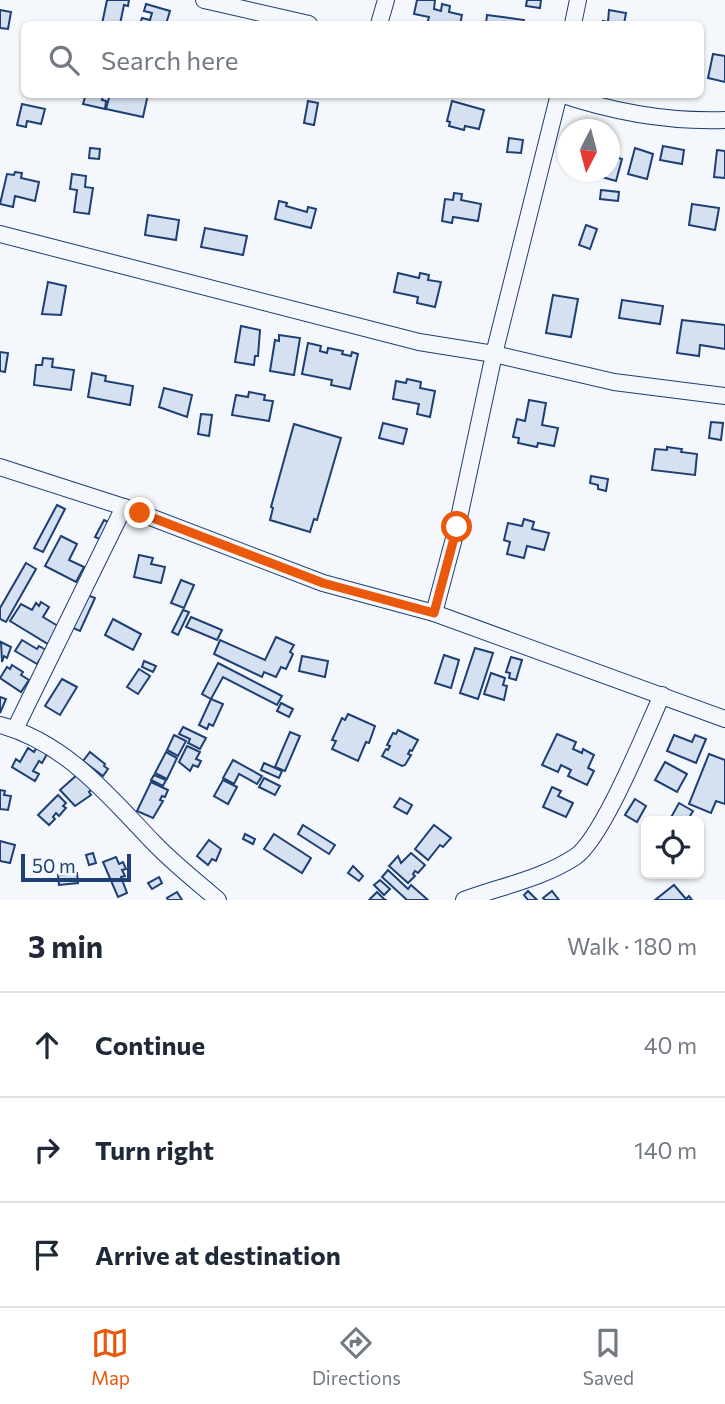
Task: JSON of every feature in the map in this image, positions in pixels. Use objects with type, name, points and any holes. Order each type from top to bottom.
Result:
[{"type":"street","points":[[204,0],[296,21]]},
{"type":"street","points":[[380,21],[386,0]]},
{"type":"street","points":[[574,21],[578,0]]},
{"type":"street","points":[[434,613],[457,527],[494,354],[559,98]]},
{"type":"street","points":[[575,98],[635,114],[703,121],[725,120]]},
{"type":"street","points":[[0,234],[419,342],[494,354],[614,382],[725,396]]},
{"type":"street","points":[[0,467],[124,507],[323,583],[434,613],[725,719]]},
{"type":"street","points":[[124,507],[7,727],[64,754],[99,783],[155,844],[218,900]]},
{"type":"street","points":[[464,900],[530,880],[578,855],[591,841],[607,812],[662,695]]},
{"type":"building","points":[[107,0],[129,0],[128,6],[124,5],[121,21],[103,21]]},
{"type":"building","points":[[417,0],[435,0],[434,9],[441,11],[442,4],[450,6],[449,12],[462,15],[461,21],[428,21],[429,17],[414,14]]},
{"type":"building","points":[[527,0],[541,0],[540,8],[526,6]]},
{"type":"building","points":[[146,4],[170,11],[167,21],[141,21],[142,18],[150,20],[152,13],[144,11]]},
{"type":"building","points":[[0,10],[11,12],[8,29],[0,28]]},
{"type":"building","points":[[609,10],[626,13],[625,21],[608,21]]},
{"type":"building","points":[[487,15],[524,20],[524,21],[486,21]]},
{"type":"building","points":[[713,54],[725,56],[725,82],[708,78]]},
{"type":"building","points":[[85,98],[102,98],[106,101],[105,109],[83,104]]},
{"type":"building","points":[[109,98],[147,98],[143,117],[106,109]]},
{"type":"building","points":[[308,101],[318,103],[314,125],[304,123]]},
{"type":"building","points":[[452,101],[484,110],[479,129],[465,126],[464,130],[449,126],[450,122],[447,121]]},
{"type":"building","points":[[22,104],[45,109],[41,124],[27,121],[26,127],[17,125]]},
{"type":"building","points":[[509,138],[523,140],[521,153],[507,152]]},
{"type":"building","points":[[663,146],[684,150],[682,164],[660,160]]},
{"type":"building","points":[[90,148],[100,149],[99,159],[89,158]]},
{"type":"building","points":[[635,148],[653,154],[647,179],[628,174]]},
{"type":"building","points":[[717,150],[725,151],[725,178],[714,177]]},
{"type":"building","points":[[15,172],[22,173],[21,178],[39,182],[35,201],[15,196],[13,207],[0,204],[7,174],[14,175]]},
{"type":"building","points":[[72,174],[86,176],[85,187],[93,188],[89,214],[74,212],[77,190],[70,189]]},
{"type":"building","points":[[601,190],[619,192],[618,201],[600,199]]},
{"type":"building","points":[[454,193],[462,194],[461,200],[481,204],[478,221],[453,217],[452,223],[442,221],[445,199],[453,200]]},
{"type":"building","points":[[279,201],[307,212],[308,207],[316,209],[311,228],[275,219]]},
{"type":"building","points":[[692,204],[719,208],[715,230],[689,225]]},
{"type":"building","points":[[148,215],[179,220],[176,240],[145,235]]},
{"type":"building","points":[[586,225],[597,229],[590,249],[579,245]]},
{"type":"building","points":[[205,228],[247,236],[243,255],[201,247]]},
{"type":"building","points":[[398,273],[419,278],[420,273],[429,275],[428,280],[441,282],[435,307],[417,303],[418,297],[394,292]]},
{"type":"building","points":[[48,282],[66,286],[61,315],[42,314]]},
{"type":"building","points":[[553,295],[578,299],[571,337],[546,333]]},
{"type":"building","points":[[622,300],[663,306],[660,324],[619,318]]},
{"type":"building","points":[[682,320],[725,325],[725,349],[700,345],[699,356],[677,353]]},
{"type":"building","points":[[241,326],[260,330],[258,356],[255,356],[254,365],[235,362]]},
{"type":"building","points":[[279,335],[300,338],[294,375],[270,371],[275,340],[279,341]]},
{"type":"building","points":[[308,343],[321,346],[320,351],[327,353],[328,348],[351,356],[352,352],[358,354],[350,389],[331,385],[332,380],[302,374]]},
{"type":"building","points":[[0,352],[8,353],[5,372],[0,371]]},
{"type":"building","points":[[43,358],[53,359],[52,367],[74,370],[71,390],[34,385],[36,365],[42,365]]},
{"type":"building","points":[[92,373],[106,376],[105,381],[133,386],[130,405],[88,397]]},
{"type":"building","points":[[407,379],[421,382],[420,388],[435,391],[430,417],[417,414],[419,404],[393,399],[396,381],[406,383]]},
{"type":"building","points":[[164,388],[192,395],[187,417],[159,407]]},
{"type":"building","points":[[249,392],[265,395],[264,400],[273,401],[269,421],[232,415],[236,395],[248,397]]},
{"type":"building","points":[[529,400],[546,403],[542,425],[558,428],[554,446],[538,443],[537,447],[518,443],[519,438],[513,437],[517,419],[525,421]]},
{"type":"building","points":[[201,414],[212,415],[209,436],[198,434]]},
{"type":"building","points":[[711,422],[723,423],[721,440],[709,438]]},
{"type":"building","points":[[383,423],[407,429],[403,444],[379,438]]},
{"type":"building","points":[[294,424],[341,438],[317,520],[314,519],[310,532],[270,520],[271,507]]},
{"type":"building","points":[[667,447],[697,454],[695,475],[652,470],[655,449],[667,450]]},
{"type":"building","points":[[591,476],[608,479],[606,491],[590,483]]},
{"type":"building","points":[[57,505],[65,509],[43,552],[34,548]]},
{"type":"building","points":[[524,519],[534,522],[532,529],[549,533],[544,550],[527,546],[524,558],[507,554],[510,542],[504,540],[508,523],[522,526]]},
{"type":"building","points":[[104,520],[112,524],[104,541],[95,537]]},
{"type":"building","points":[[61,536],[77,544],[69,560],[84,567],[76,582],[45,566]]},
{"type":"building","points":[[139,555],[153,558],[151,564],[165,567],[161,583],[134,577]]},
{"type":"building","points":[[26,563],[36,569],[6,622],[0,619],[0,608]]},
{"type":"building","points":[[181,580],[194,585],[184,608],[171,603]]},
{"type":"building","points":[[85,594],[95,598],[80,631],[71,627]]},
{"type":"building","points":[[41,602],[49,607],[43,617],[58,626],[48,644],[10,621],[21,604],[32,610],[36,603],[39,606]]},
{"type":"building","points":[[183,610],[189,612],[178,635],[172,632]]},
{"type":"building","points":[[191,617],[222,630],[217,640],[186,627]]},
{"type":"building","points":[[113,619],[141,634],[133,650],[105,635]]},
{"type":"building","points":[[276,637],[294,645],[286,669],[281,667],[276,677],[264,672],[262,677],[214,654],[220,640],[265,660]]},
{"type":"building","points":[[22,640],[37,649],[39,646],[46,650],[37,664],[15,651]]},
{"type":"building","points":[[1,642],[11,647],[7,658],[4,656],[2,662]]},
{"type":"building","points":[[475,648],[493,653],[478,699],[460,693]]},
{"type":"building","points":[[444,655],[459,660],[451,688],[435,683]]},
{"type":"building","points":[[302,656],[328,661],[325,677],[299,671]]},
{"type":"building","points":[[511,657],[522,660],[516,680],[509,678],[510,673],[506,672]]},
{"type":"building","points":[[144,661],[156,666],[153,672],[142,667]]},
{"type":"building","points":[[218,663],[282,696],[277,705],[223,677],[211,699],[202,694]]},
{"type":"building","points":[[12,665],[29,680],[21,692],[0,678],[7,667],[10,669]]},
{"type":"building","points":[[139,669],[150,676],[138,694],[127,687]]},
{"type":"building","points":[[491,673],[505,678],[503,685],[507,686],[504,700],[484,694]]},
{"type":"building","points":[[62,679],[77,687],[60,715],[45,706]]},
{"type":"building","points":[[0,697],[6,699],[0,713]]},
{"type":"building","points":[[211,699],[223,704],[213,726],[209,724],[207,729],[199,725]]},
{"type":"building","points":[[281,703],[293,709],[289,717],[277,711]]},
{"type":"building","points":[[348,714],[375,726],[358,761],[332,749],[336,741],[332,740],[342,718],[345,720]]},
{"type":"building","points":[[183,727],[206,738],[200,749],[188,743],[190,739],[179,734]]},
{"type":"building","points":[[398,730],[418,740],[402,766],[382,756],[390,746],[387,745],[393,733],[396,734]]},
{"type":"building","points":[[290,732],[300,736],[285,771],[275,767]]},
{"type":"building","points":[[557,734],[576,742],[573,749],[582,753],[583,749],[594,755],[588,768],[594,771],[587,785],[568,776],[571,770],[561,765],[558,772],[542,765]]},
{"type":"building","points":[[174,735],[186,741],[178,756],[167,750]]},
{"type":"building","points":[[674,735],[692,742],[695,735],[706,739],[696,763],[667,751]]},
{"type":"building","points":[[187,746],[200,752],[196,759],[201,761],[198,767],[193,765],[190,771],[179,762]]},
{"type":"building","points":[[37,747],[47,754],[33,771],[39,774],[35,781],[12,767],[16,759],[20,762],[28,748],[34,752]]},
{"type":"building","points":[[90,752],[108,769],[103,776],[83,761]]},
{"type":"building","points":[[166,752],[177,758],[167,779],[155,773]]},
{"type":"building","points":[[709,754],[725,760],[725,804],[716,801],[711,813],[689,804]]},
{"type":"building","points":[[233,760],[262,776],[257,784],[239,774],[234,784],[223,778]]},
{"type":"building","points":[[665,762],[687,774],[677,792],[655,780]]},
{"type":"building","points":[[264,763],[282,771],[279,778],[261,770]]},
{"type":"building","points":[[78,774],[92,789],[89,792],[91,795],[75,806],[60,790]]},
{"type":"building","points":[[154,775],[166,780],[163,786],[151,780]]},
{"type":"building","points":[[264,778],[280,786],[275,795],[259,787]]},
{"type":"building","points":[[223,780],[237,787],[228,804],[214,796]]},
{"type":"building","points":[[151,782],[168,790],[165,797],[162,796],[160,800],[163,801],[153,818],[137,811]]},
{"type":"building","points":[[552,787],[561,791],[558,796],[573,803],[566,817],[543,807]]},
{"type":"building","points":[[0,790],[5,791],[4,795],[11,796],[8,810],[0,809]]},
{"type":"building","points":[[58,795],[66,803],[63,806],[66,808],[59,816],[56,813],[53,817],[55,819],[49,825],[38,815]]},
{"type":"building","points":[[400,798],[412,805],[407,814],[394,807]]},
{"type":"building","points":[[635,799],[646,806],[637,822],[625,815]]},
{"type":"building","points":[[679,803],[693,811],[690,816],[672,816]]},
{"type":"building","points":[[303,825],[335,845],[329,854],[298,834]]},
{"type":"building","points":[[434,825],[451,838],[443,847],[440,845],[428,860],[415,849]]},
{"type":"building","points":[[245,834],[255,839],[253,844],[243,839]]},
{"type":"building","points":[[274,834],[311,858],[302,873],[264,849]]},
{"type":"building","points":[[209,840],[221,849],[216,861],[212,859],[208,865],[197,856]]},
{"type":"building","points":[[0,841],[15,845],[10,863],[0,861]]},
{"type":"building","points":[[93,853],[96,863],[89,865],[86,855]]},
{"type":"building","points":[[411,853],[425,865],[418,873],[415,871],[415,876],[408,883],[389,866],[398,856],[401,863]]},
{"type":"building","points":[[116,857],[119,864],[123,862],[126,869],[122,870],[125,876],[121,877],[127,893],[118,897],[103,862]]},
{"type":"building","points":[[353,866],[363,876],[359,881],[348,873]]},
{"type":"building","points":[[388,870],[408,889],[411,885],[428,900],[407,900],[382,877]]},
{"type":"building","points":[[77,873],[78,883],[59,885],[58,875]]},
{"type":"building","points":[[159,877],[162,883],[152,889],[148,883]]},
{"type":"building","points":[[380,880],[390,889],[384,895],[374,885]]},
{"type":"building","points":[[674,885],[686,899],[689,896],[692,900],[655,900]]},
{"type":"building","points":[[528,891],[537,900],[528,900],[524,895]]},
{"type":"building","points":[[552,891],[559,900],[543,898]]},
{"type":"building","points":[[177,892],[182,900],[168,900],[167,898]]},
{"type":"building","points":[[377,892],[385,900],[369,900]]},
{"type":"route","points":[[140,513],[323,583],[434,613],[457,527]]}]
